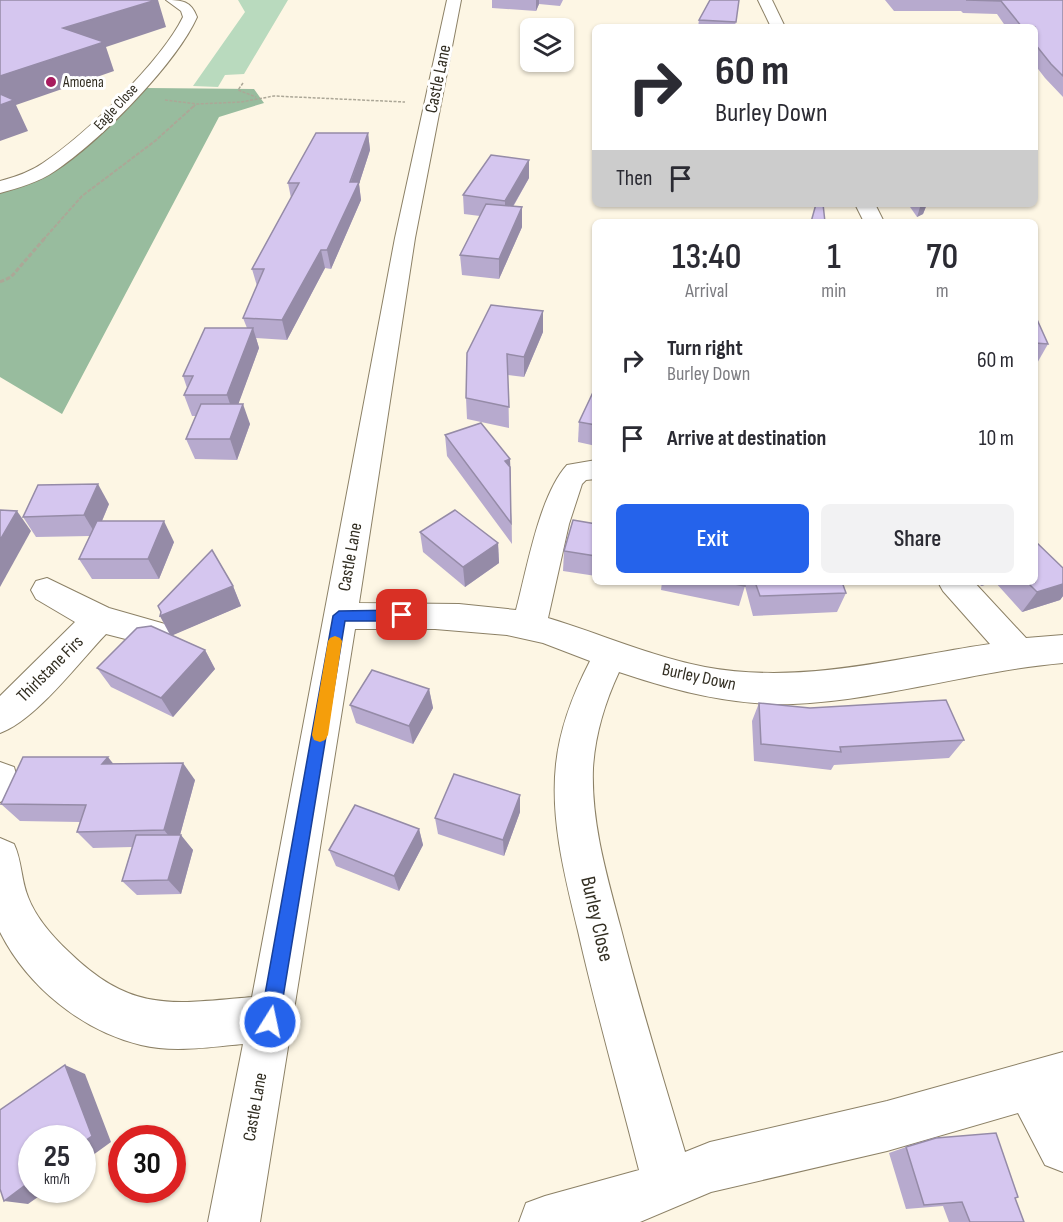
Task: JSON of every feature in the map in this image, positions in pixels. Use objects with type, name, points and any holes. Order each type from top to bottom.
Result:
[{"type":"street","name":"Eagle Close","points":[[0,187],[37,174],[60,160],[86,139],[164,57],[188,26],[190,17],[182,5],[173,0]]},
{"type":"street","name":"Castle Lane","points":[[234,1222],[405,238],[454,0]]},
{"type":"street","points":[[765,0],[777,24]]},
{"type":"street","points":[[529,626],[554,524],[569,481],[577,472],[592,470]]},
{"type":"street","points":[[957,585],[985,613],[1018,653]]},
{"type":"street","name":"Thirlstane Firs","points":[[47,590],[76,609],[99,619],[124,628],[153,633]]},
{"type":"street","name":"Burley Down","points":[[339,616],[423,616],[529,626],[647,666],[718,683],[782,689],[849,684],[1018,653],[1063,649]]},
{"type":"street","name":"Thirlstane Firs","points":[[0,717],[23,698],[99,619]]},
{"type":"street","name":"Burley Close","points":[[611,654],[589,699],[578,741],[574,784],[578,825],[589,887],[610,973],[668,1184]]},
{"type":"street","points":[[0,779],[0,784]]},
{"type":"street","points":[[0,858],[10,906],[24,932],[64,980],[114,1012],[142,1022],[177,1024],[270,1020]]},
{"type":"street","points":[[545,1222],[640,1196],[710,1167],[887,1126],[1047,1081],[1063,1147]]},
{"type":"path","points":[[243,83],[238,90],[256,98]]},
{"type":"path","points":[[128,95],[197,104],[241,102],[274,96],[433,102]]},
{"type":"path","points":[[0,282],[10,276],[82,196],[155,141],[197,104]]},
{"type":"green space","points":[[238,0],[288,0],[244,74],[225,75],[218,87],[193,86],[245,12]]},
{"type":"green space","points":[[147,88],[254,89],[264,103],[219,117],[62,414],[0,377],[0,191],[71,159]]},
{"type":"building","points":[[0,0],[156,0],[63,28],[104,42],[0,76]]},
{"type":"building","points":[[710,0],[739,0],[736,22],[699,20]]},
{"type":"building","points":[[966,0],[1063,0],[1063,76],[1038,48],[1038,24],[1020,24],[1001,1]]},
{"type":"building","points":[[0,94],[14,100],[0,105]]},
{"type":"building","points":[[316,133],[368,133],[350,182],[359,182],[327,250],[321,250],[282,320],[243,318],[264,269],[252,269],[299,183],[288,183]]},
{"type":"building","points":[[491,155],[529,160],[505,201],[463,195]]},
{"type":"building","points":[[486,204],[522,207],[499,259],[460,255]]},
{"type":"building","points":[[815,207],[823,207],[825,219],[812,219]]},
{"type":"building","points":[[491,305],[543,311],[524,357],[507,354],[509,407],[466,398],[467,353]]},
{"type":"building","points":[[1038,322],[1048,344],[1038,343]]},
{"type":"building","points":[[205,328],[253,328],[227,395],[184,395],[193,376],[183,376]]},
{"type":"building","points":[[592,394],[592,424],[579,422]]},
{"type":"building","points":[[201,404],[243,404],[230,439],[186,439]]},
{"type":"building","points":[[481,423],[510,459],[505,461],[510,467],[511,523],[445,435]]},
{"type":"building","points":[[98,484],[84,515],[23,517],[38,485]]},
{"type":"building","points":[[0,510],[17,511],[0,540]]},
{"type":"building","points":[[455,510],[498,543],[463,567],[420,532]]},
{"type":"building","points":[[573,520],[592,523],[592,555],[564,551]]},
{"type":"building","points":[[97,521],[164,521],[148,559],[79,559]]},
{"type":"building","points":[[1038,544],[1063,568],[1063,584],[1037,592],[1030,585],[1038,585]]},
{"type":"building","points":[[212,550],[233,586],[160,616],[158,606]]},
{"type":"building","points":[[756,585],[843,585],[846,593],[760,596]]},
{"type":"building","points":[[151,626],[205,650],[161,698],[97,668],[137,628]]},
{"type":"building","points":[[372,670],[429,689],[409,726],[350,705]]},
{"type":"building","points":[[946,700],[964,740],[840,747],[841,752],[761,744],[759,703],[810,708]]},
{"type":"building","points":[[23,757],[108,757],[102,764],[183,763],[164,830],[77,832],[86,805],[1,804]]},
{"type":"building","points":[[454,774],[520,795],[503,840],[435,818]]},
{"type":"building","points":[[355,805],[419,829],[394,876],[329,850]]},
{"type":"building","points":[[136,835],[181,835],[168,880],[122,881]]},
{"type":"building","points":[[65,1065],[88,1125],[18,1125],[18,1190],[4,1201],[0,1189],[0,1110]]},
{"type":"building","points":[[996,1133],[1024,1222],[970,1222],[962,1202],[924,1205],[906,1147],[936,1138]]},
{"type":"slow traffic","points":[[320,735],[335,641]]},
{"type":"place","name":"Amoena","points":[[51,82]]},
{"type":"route","points":[[270,1022],[339,616],[402,615]]}]
